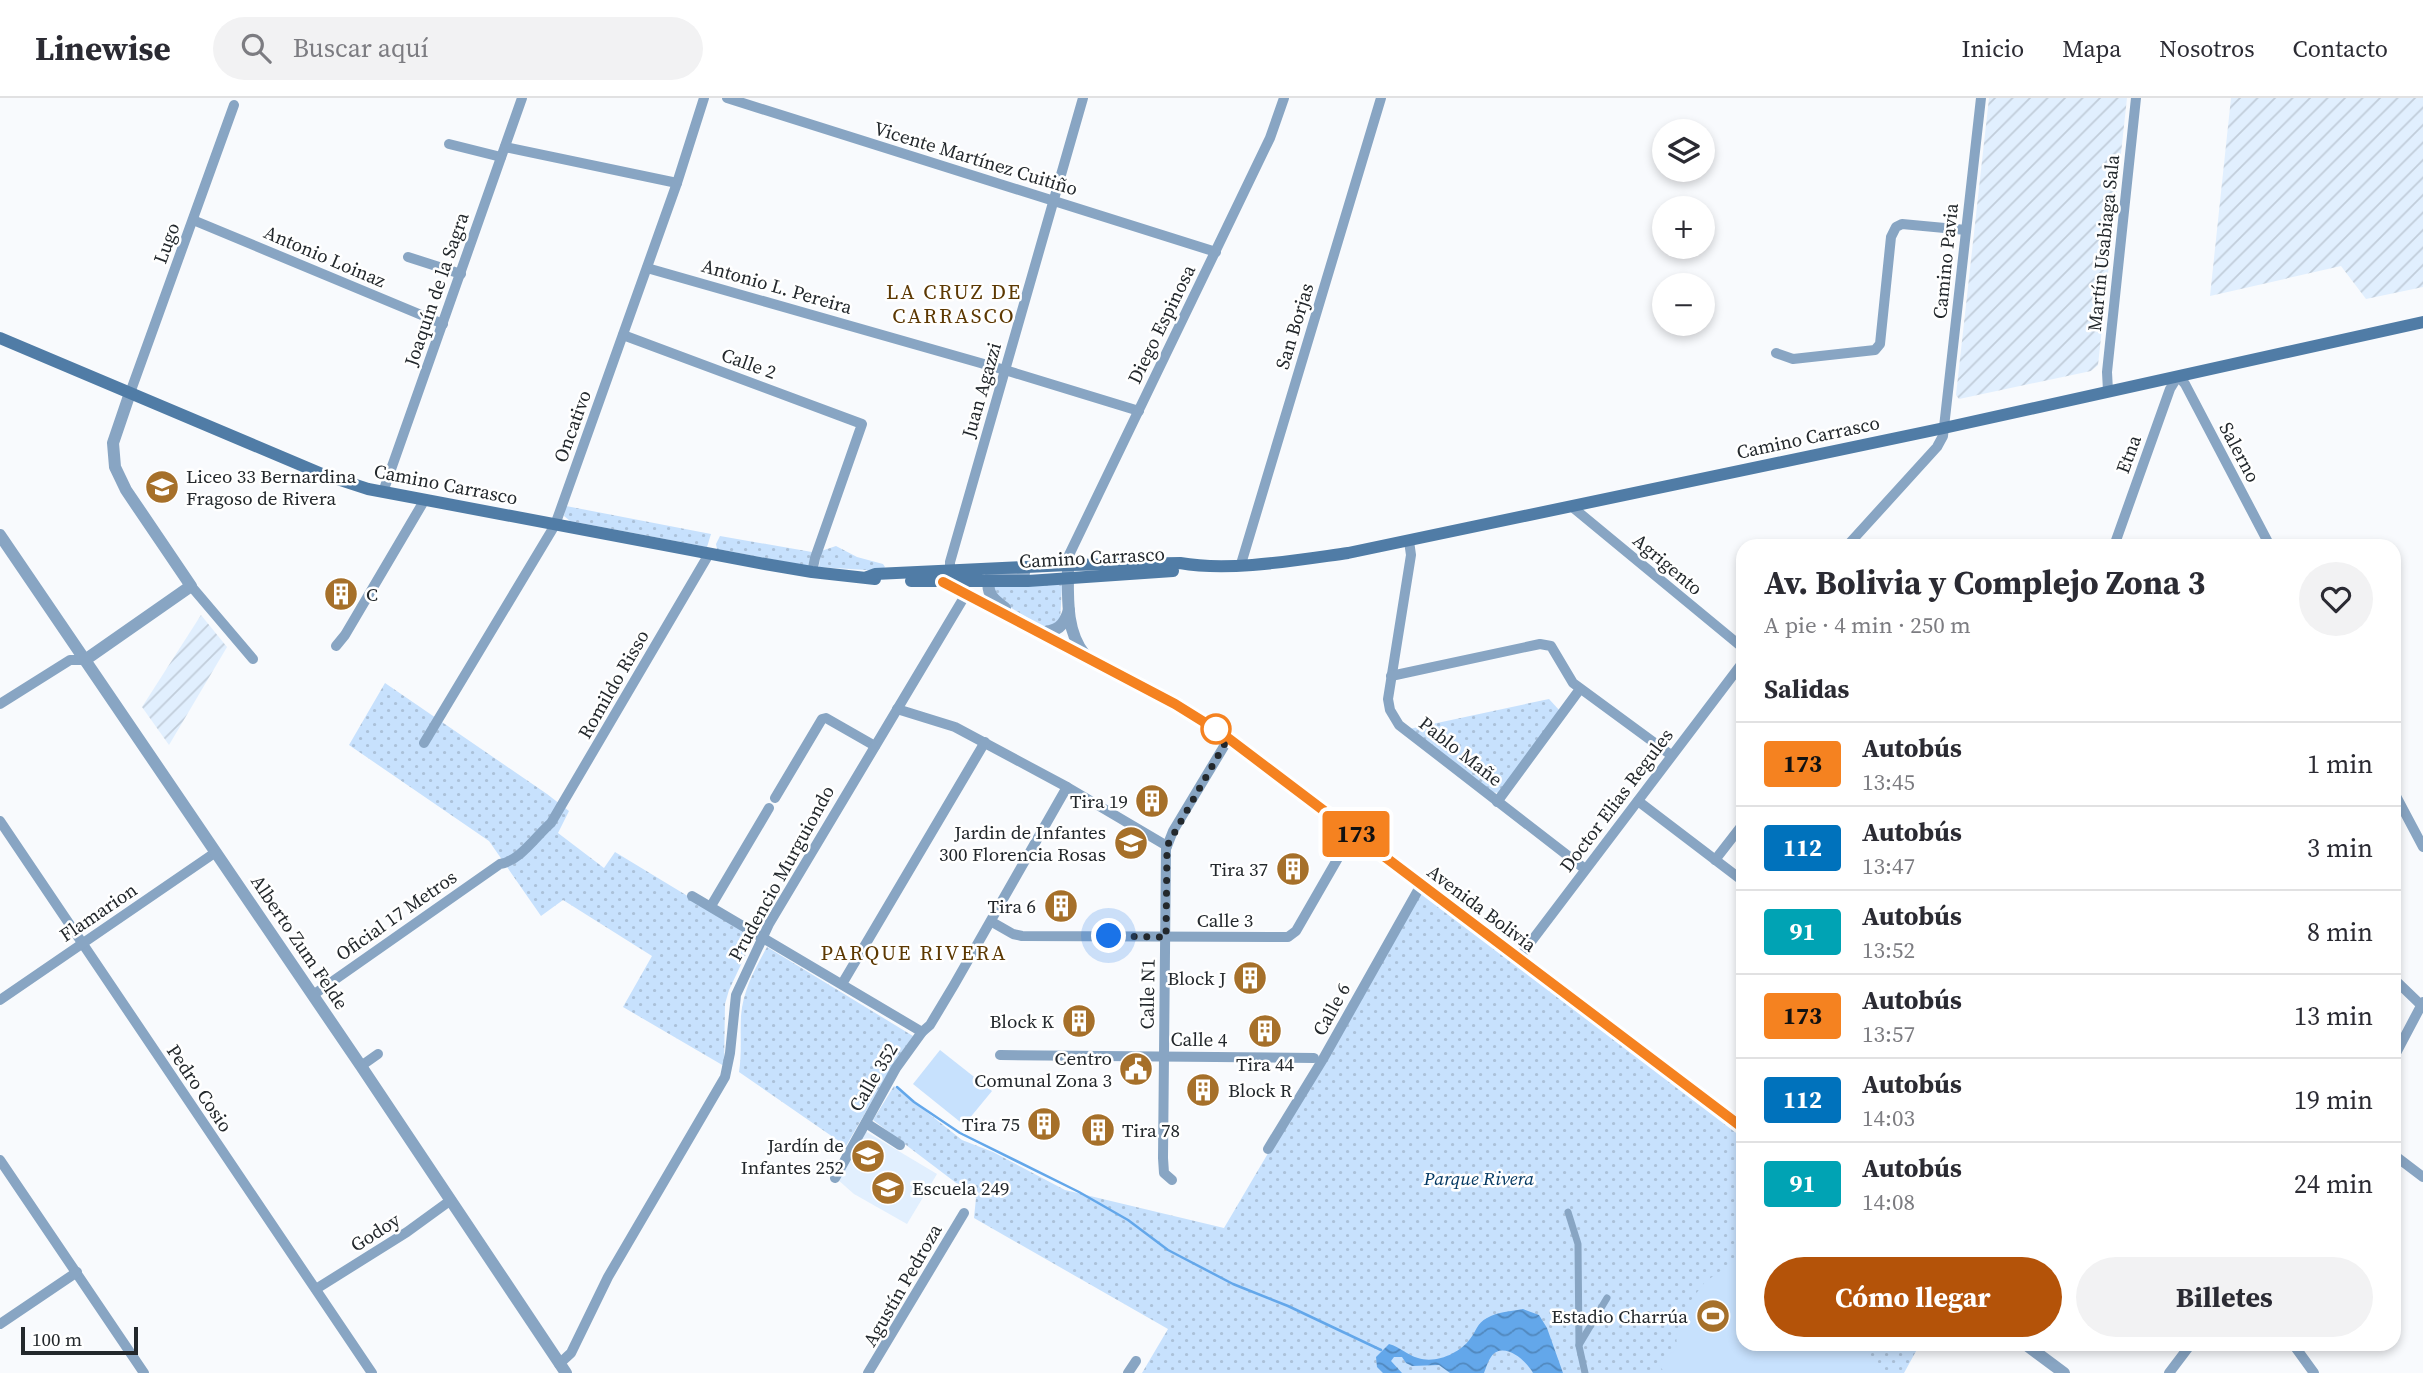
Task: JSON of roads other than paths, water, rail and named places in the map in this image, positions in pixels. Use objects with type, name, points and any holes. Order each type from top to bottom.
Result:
[{"type":"main road","name":"Camino Carrasco","points":[[0,338],[322,474],[383,492],[812,572],[867,577],[876,574],[947,576],[989,581],[1068,571],[1180,563],[1197,566],[1297,560],[1409,541],[1944,428],[2423,322]]},
{"type":"main road","name":"Camino Carrasco","points":[[947,576],[1028,567],[1068,571]]},
{"type":"street","name":"Joaquín de la Sagra","points":[[383,492],[522,98]]},
{"type":"street","name":"Oncativo","points":[[424,743],[555,525],[677,183],[704,98]]},
{"type":"street","name":"Vicente Martínez Cuitiño","points":[[727,98],[1216,252]]},
{"type":"street","name":"Juan Agazzi","points":[[947,576],[1083,98]]},
{"type":"street","name":"Diego Espinosa","points":[[1068,571],[1069,555],[1270,138],[1284,98]]},
{"type":"street","name":"San Borjas","points":[[1241,564],[1381,98]]},
{"type":"street","name":"Camino Pavia","points":[[1944,428],[1980,98]]},
{"type":"street","name":"Martín Usabiaga Sala","points":[[2108,391],[2107,372],[2136,98]]},
{"type":"street","name":"Lugo","points":[[131,393],[234,105]]},
{"type":"street","points":[[449,144],[501,158]]},
{"type":"street","points":[[505,147],[677,183]]},
{"type":"street","name":"Antonio Loinaz","points":[[193,220],[443,324]]},
{"type":"street","points":[[1776,353],[1793,359],[1875,350],[1880,344],[1891,237],[1896,227],[1902,224],[1966,230]]},
{"type":"street","points":[[408,257],[460,274]]},
{"type":"street","name":"Antonio L. Pereira","points":[[647,268],[1139,411]]},
{"type":"street","name":"Calle 2","points":[[623,335],[862,424],[812,572]]},
{"type":"street","name":"Etna","points":[[2116,539],[2170,389],[2178,376]]},
{"type":"street","name":"Salerno","points":[[2178,376],[2185,384],[2266,539]]},
{"type":"street","points":[[131,393],[113,443],[115,467],[126,490],[191,586],[253,659]]},
{"type":"street","points":[[1853,539],[1937,447],[1944,428]]},
{"type":"street","points":[[336,646],[424,501]]},
{"type":"street","name":"Agrigento","points":[[1571,506],[1736,642]]},
{"type":"street","name":"Alberto Zum Felde","points":[[0,535],[361,1066],[562,1368]]},
{"type":"street","name":"Pablo Mañe","points":[[1409,541],[1411,555],[1391,676],[1388,699],[1390,710],[1399,725],[1585,869]]},
{"type":"street","name":"Romildo Risso","points":[[500,864],[507,863],[527,847],[551,823],[564,804],[709,554]]},
{"type":"street","name":"Camino Carrasco","points":[[989,581],[994,576],[1024,573],[1028,567]]},
{"type":"street","points":[[1068,571],[1069,610],[1074,638],[1087,658]]},
{"type":"street","name":"Avenida Bolivia","points":[[947,576],[966,594],[1184,709],[1228,738],[1736,1123]]},
{"type":"street","name":"Avenida Bolivia","points":[[989,581],[990,596],[1006,609],[1012,619]]},
{"type":"street","points":[[0,704],[70,660],[85,660],[191,586]]},
{"type":"street","name":"Prudencio Murguiondo","points":[[562,1368],[608,1277],[724,1077],[730,1053],[736,995],[762,938],[966,594]]},
{"type":"street","points":[[1040,633],[1058,629],[1069,610]]},
{"type":"street","points":[[1391,676],[1545,644],[1554,649],[1573,683],[1671,755]]},
{"type":"street","name":"Doctor Elias Regules","points":[[1518,959],[1736,671]]},
{"type":"street","points":[[1497,802],[1580,689]]},
{"type":"street","points":[[897,709],[955,727],[985,742],[1167,846]]},
{"type":"street","points":[[775,798],[822,719],[826,718],[874,746]]},
{"type":"street","name":"Calle N1","points":[[1172,1180],[1164,1173],[1163,1158],[1167,846],[1228,738]]},
{"type":"street","points":[[842,984],[985,742]]},
{"type":"street","name":"Calle 352","points":[[835,1178],[897,1068],[922,1032],[930,1026],[992,922],[1067,787]]},
{"type":"street","points":[[1638,801],[1736,876]]},
{"type":"street","points":[[2401,805],[2423,847]]},
{"type":"street","points":[[711,906],[769,808]]},
{"type":"street","name":"Pedro Cosio","points":[[0,821],[372,1373]]},
{"type":"street","name":"Calle 3","points":[[992,922],[1022,936],[1283,938],[1293,934],[1353,832]]},
{"type":"street","points":[[1716,860],[1736,833]]},
{"type":"street","name":"Flamarion","points":[[0,1000],[215,852]]},
{"type":"street","name":"Oficial 17 Metros","points":[[313,995],[500,864]]},
{"type":"street","name":"Calle 6","points":[[1268,1149],[1323,1059],[1421,885]]},
{"type":"street","points":[[692,895],[922,1032]]},
{"type":"street","points":[[2401,985],[2422,1004],[2401,1044]]},
{"type":"street","points":[[361,1066],[378,1054]]},
{"type":"street","name":"Calle 4","points":[[1000,1055],[1314,1058]]},
{"type":"street","points":[[866,1123],[900,1145]]},
{"type":"street","points":[[0,1160],[144,1373]]},
{"type":"street","points":[[2401,1160],[2423,1177]]},
{"type":"street","name":"Godoy","points":[[316,1289],[407,1232],[451,1200]]},
{"type":"street","points":[[1568,1212],[1578,1244],[1578,1346],[1585,1373]]},
{"type":"street","name":"Agustín Pedroza","points":[[868,1373],[964,1213]]},
{"type":"street","points":[[0,1324],[77,1272]]},
{"type":"street","points":[[1578,1346],[1607,1298]]},
{"type":"street","points":[[2034,1351],[2064,1373]]},
{"type":"street","points":[[2169,1373],[2186,1351]]},
{"type":"street","points":[[2298,1351],[2314,1373]]},
{"type":"street","points":[[1128,1373],[1136,1361]]},
{"type":"water","points":[[1523,1309],[1539,1315],[1547,1328],[1563,1373],[1533,1373],[1526,1363],[1508,1351],[1496,1352],[1484,1373],[1450,1373],[1439,1365],[1412,1366],[1402,1357],[1394,1357],[1391,1361],[1402,1373],[1383,1373],[1377,1367],[1376,1357],[1389,1344],[1418,1358],[1440,1358],[1454,1353],[1466,1344],[1479,1324],[1487,1318]]},
{"type":"waterway","points":[[897,1087],[960,1133],[1079,1192],[1128,1220],[1168,1250],[1233,1284],[1288,1306],[1381,1350]]},
{"type":"place","name":"Liceo 33 Bernardina Fragoso de Rivera","points":[[162,487]]},
{"type":"place","name":"C","points":[[341,594]]},
{"type":"place","name":"Tira 19","points":[[1152,801]]},
{"type":"place","name":"Jardin de Infantes 300 Florencia Rosas","points":[[1131,843]]},
{"type":"place","name":"Tira 37","points":[[1293,869]]},
{"type":"place","name":"Tira 6","points":[[1061,906]]},
{"type":"place","name":"Block J","points":[[1250,978]]},
{"type":"place","name":"Block K","points":[[1079,1021]]},
{"type":"place","name":"Tira 44","points":[[1265,1031]]},
{"type":"place","name":"Centro Comunal Zona 3","points":[[1136,1069]]},
{"type":"place","name":"Block R","points":[[1203,1090]]},
{"type":"place","name":"Tira 75","points":[[1044,1124]]},
{"type":"place","name":"Tira 78","points":[[1098,1130]]},
{"type":"place","name":"Jardín de Infantes 252","points":[[868,1156]]},
{"type":"place","name":"Escuela 249","points":[[888,1188]]},
{"type":"place","name":"Estadio Charrúa","points":[[1713,1316]]},
{"type":"district","name":"LA CRUZ DE CARRASCO","points":[[954,303]]},
{"type":"district","name":"PARQUE RIVERA","points":[[914,952]]},
{"type":"park label","name":"Parque Rivera","points":[[1479,1178]]}]
